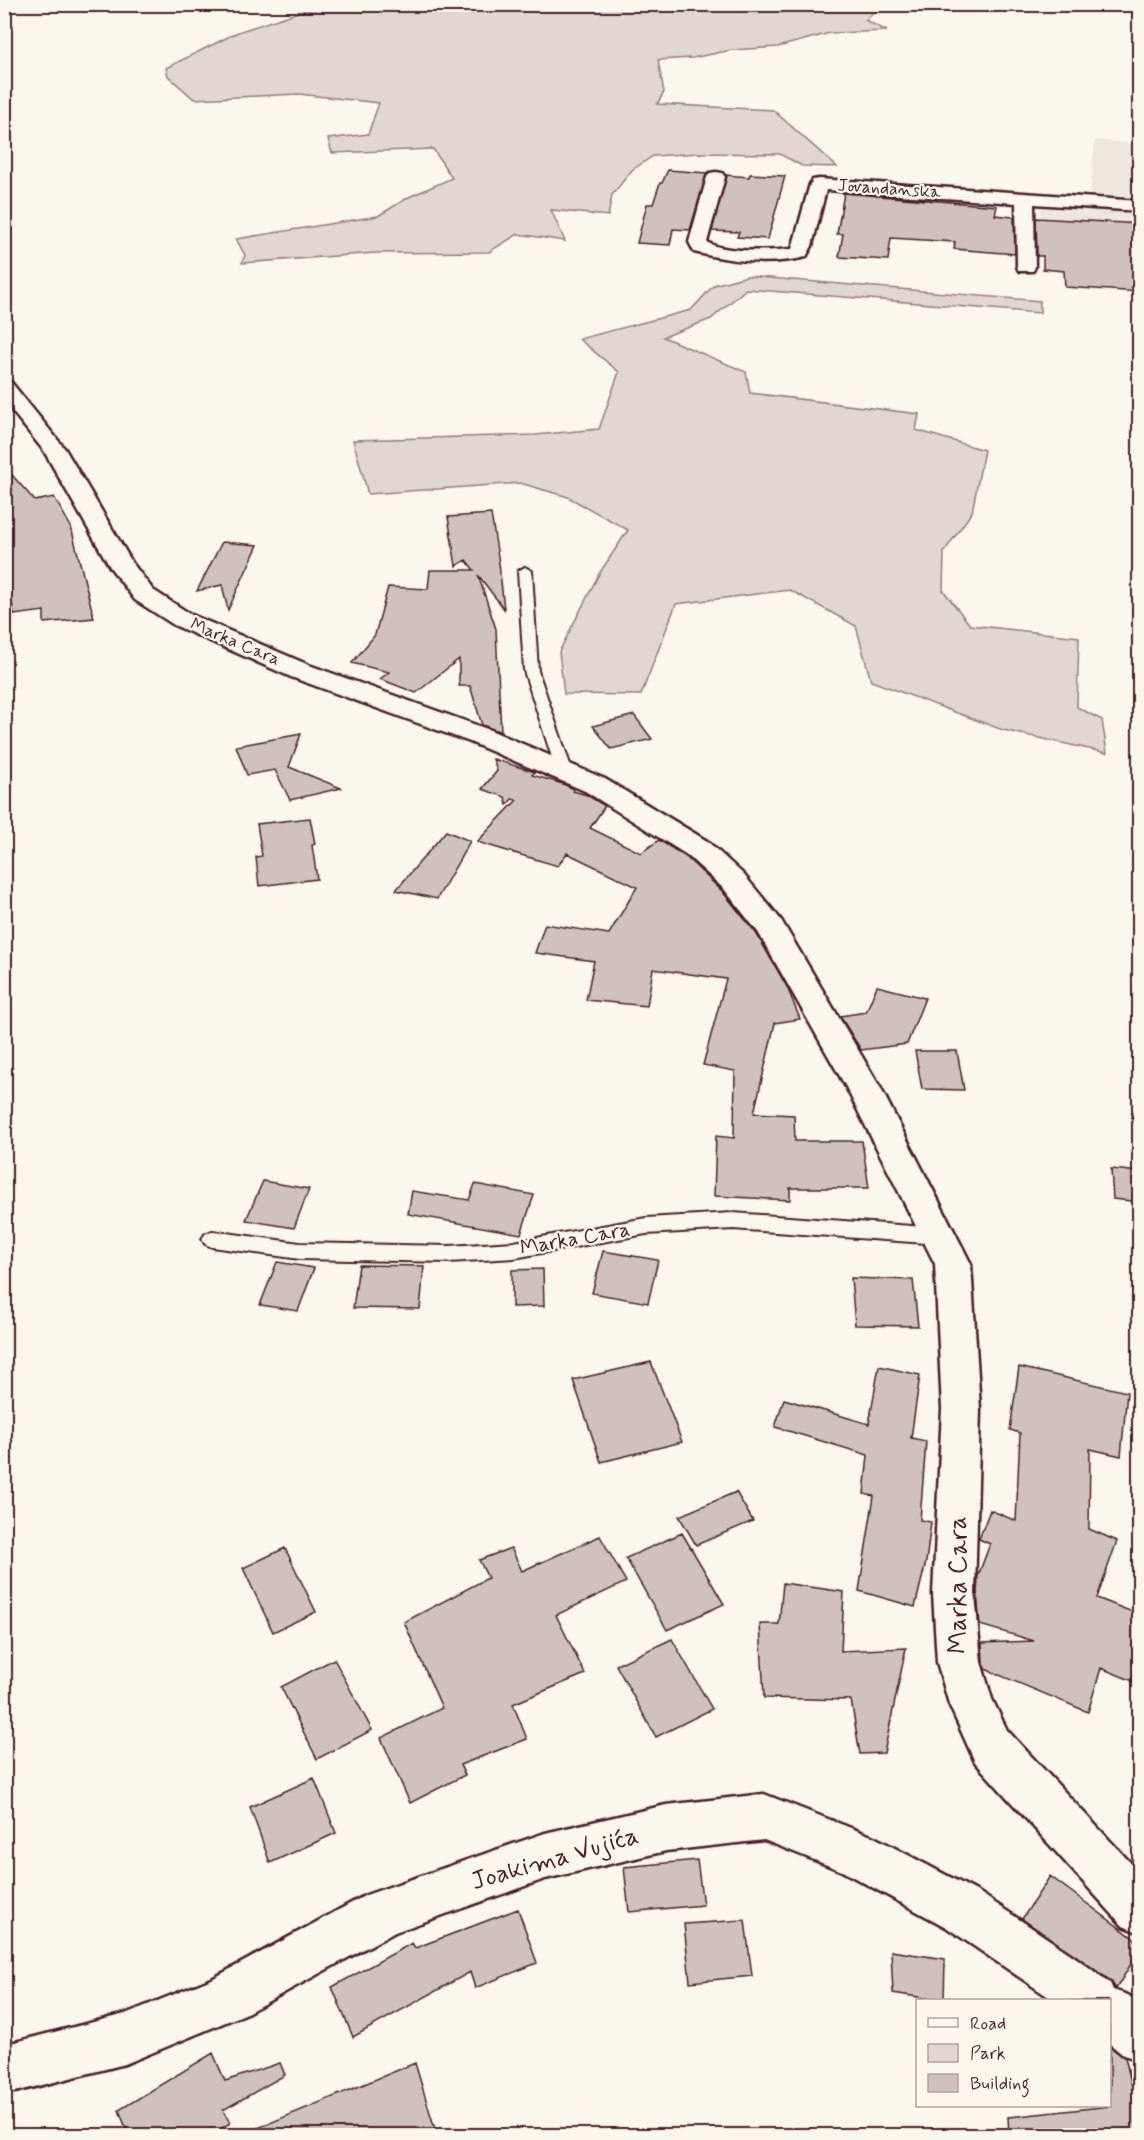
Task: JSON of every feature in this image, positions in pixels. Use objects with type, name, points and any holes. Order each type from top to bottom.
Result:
[{"type":"street","name":"Jovandanska","points":[[716,177],[698,242],[701,248],[714,252],[784,256],[799,253],[803,246],[819,184],[1140,206]]},
{"type":"street","points":[[1025,199],[1026,267]]},
{"type":"street","name":"Marka Cara","points":[[4,386],[54,449],[122,567],[144,595],[183,620],[289,666],[480,736],[595,785],[697,848],[734,882],[770,927],[863,1087],[953,1264],[961,1409],[954,1594],[959,1662],[971,1704],[991,1746],[1140,1909]]},
{"type":"street","name":"Joakima Vujića","points":[[4,2066],[15,2067],[125,2039],[228,1997],[383,1912],[545,1856],[666,1828],[765,1817],[857,1854],[963,1910],[1058,1974],[1090,1999]]},
{"type":"street","points":[[1111,2014],[1140,2036]]},
{"type":"lane","points":[[525,571],[531,671],[566,773]]},
{"type":"lane","name":"Marka Cara","points":[[212,1239],[300,1251],[449,1254],[514,1250],[646,1226],[733,1221],[939,1236]]},
{"type":"shaded area","points":[[1049,5],[1139,5],[1139,14]]},
{"type":"shaded area","points":[[1095,140],[1139,144],[1139,200],[1090,197]]},
{"type":"shaded area","points":[[1041,203],[1139,210],[1139,260],[1039,253]]},
{"type":"green space","points":[[389,4],[971,5],[877,10],[865,20],[887,31],[830,33],[778,47],[732,50],[692,58],[658,60],[664,92],[657,104],[773,110],[837,167],[802,166],[780,154],[700,153],[653,156],[632,170],[612,195],[608,216],[551,210],[565,241],[518,234],[489,252],[376,253],[242,263],[245,255],[236,239],[378,216],[409,197],[452,178],[433,149],[332,153],[328,139],[368,134],[379,103],[299,94],[194,99],[168,76],[166,68],[238,32],[305,10]]},
{"type":"green space","points":[[747,276],[1040,301],[1040,313],[746,289],[711,319],[663,337],[746,372],[750,393],[919,414],[916,430],[984,450],[972,512],[944,552],[943,590],[970,625],[1079,637],[1077,707],[1102,720],[1107,753],[1003,730],[871,681],[856,626],[790,590],[676,604],[641,695],[564,694],[559,652],[599,574],[628,530],[568,497],[520,483],[368,494],[353,440],[535,435],[599,429],[619,372],[579,339],[691,310],[714,285]]},
{"type":"building","points":[[668,170],[707,173],[690,230],[673,229],[670,245],[637,243],[647,204],[653,204],[660,183]]},
{"type":"building","points":[[750,174],[785,176],[768,239],[737,237],[739,232],[712,231],[726,175],[749,177]]},
{"type":"building","points":[[844,193],[997,206],[995,215],[1014,217],[1015,254],[954,249],[955,242],[891,238],[888,260],[839,257],[843,234],[837,234]]},
{"type":"building","points":[[1036,218],[1140,224],[1140,292],[1065,287],[1064,271],[1043,269],[1043,256],[1037,256]]},
{"type":"building","points":[[4,466],[35,501],[54,497],[71,527],[94,618],[44,623],[44,611],[14,615],[4,557]]},
{"type":"building","points":[[491,514],[504,609],[478,575],[496,629],[501,732],[482,725],[470,686],[459,686],[459,659],[416,693],[380,679],[389,672],[352,663],[375,635],[388,587],[428,589],[430,570],[474,570],[466,560],[456,566],[448,517]]},
{"type":"building","points":[[222,542],[258,545],[228,610],[222,585],[197,591]]},
{"type":"building","points":[[634,715],[652,739],[611,749],[593,726]]},
{"type":"building","points":[[301,734],[289,767],[341,788],[290,800],[275,770],[247,775],[236,746]]},
{"type":"building","points":[[493,759],[535,772],[532,775],[563,784],[574,789],[573,791],[587,795],[605,806],[590,828],[641,853],[659,840],[686,857],[722,891],[756,933],[787,987],[800,1019],[775,1023],[754,1113],[794,1115],[795,1141],[862,1141],[869,1188],[790,1188],[790,1200],[714,1196],[716,1136],[734,1138],[735,1071],[703,1065],[726,979],[653,969],[647,1006],[586,1000],[594,961],[535,953],[545,924],[609,934],[637,887],[567,853],[558,866],[477,842],[517,800],[512,799],[507,805],[505,797],[482,789],[497,771]]},
{"type":"building","points":[[310,818],[315,844],[312,845],[317,879],[259,886],[256,857],[262,856],[257,824]]},
{"type":"building","points":[[446,831],[470,841],[437,899],[396,890]]},
{"type":"building","points":[[877,986],[925,998],[907,1044],[861,1050],[840,1016],[866,1012]]},
{"type":"building","points":[[915,1051],[957,1051],[964,1090],[922,1089]]},
{"type":"building","points":[[1111,1169],[1140,1172],[1140,1202],[1113,1199]]},
{"type":"building","points":[[263,1181],[309,1189],[294,1228],[246,1220]]},
{"type":"building","points":[[475,1184],[534,1195],[521,1234],[408,1214],[412,1191],[469,1200]]},
{"type":"building","points":[[603,1251],[658,1260],[648,1303],[592,1293]]},
{"type":"building","points":[[277,1262],[314,1268],[298,1311],[260,1305]]},
{"type":"building","points":[[359,1265],[424,1266],[420,1309],[353,1308]]},
{"type":"building","points":[[543,1269],[544,1306],[512,1307],[512,1270]]},
{"type":"building","points":[[851,1278],[913,1280],[918,1326],[855,1325]]},
{"type":"building","points":[[651,1362],[682,1442],[601,1462],[573,1380]]},
{"type":"building","points":[[879,1366],[920,1375],[911,1438],[926,1441],[920,1520],[931,1522],[926,1562],[915,1607],[859,1591],[874,1496],[864,1494],[868,1455],[775,1427],[784,1399],[869,1424]]},
{"type":"building","points":[[1019,1367],[1127,1392],[1121,1456],[1090,1449],[1089,1529],[1117,1541],[1097,1598],[1140,1615],[1140,1684],[1101,1668],[1088,1712],[985,1669],[983,1662],[982,1643],[1034,1641],[980,1625],[977,1594],[978,1576],[990,1544],[979,1539],[990,1510],[1016,1521],[1020,1433],[1010,1430]]},
{"type":"building","points":[[736,1492],[753,1521],[696,1545],[679,1516]]},
{"type":"building","points":[[682,1533],[724,1604],[667,1630],[626,1558]]},
{"type":"building","points":[[600,1536],[626,1582],[556,1615],[585,1674],[513,1704],[527,1739],[460,1765],[465,1775],[410,1803],[381,1738],[442,1708],[404,1622],[488,1578],[479,1560],[511,1548],[522,1571]]},
{"type":"building","points":[[285,1548],[316,1612],[273,1632],[243,1568]]},
{"type":"building","points":[[783,1583],[844,1592],[841,1651],[906,1648],[884,1753],[860,1754],[851,1700],[764,1698],[760,1624],[779,1624]]},
{"type":"building","points":[[672,1639],[712,1709],[656,1737],[616,1665]]},
{"type":"building","points":[[334,1659],[372,1730],[317,1759],[281,1687]]},
{"type":"building","points":[[314,1778],[336,1833],[270,1863],[250,1807]]},
{"type":"building","points":[[697,1860],[703,1905],[629,1912],[624,1867]]},
{"type":"building","points":[[1050,1876],[1140,1943],[1140,1949],[1116,1989],[1111,1981],[1022,1919]]},
{"type":"building","points":[[518,1909],[537,1963],[475,1988],[470,1972],[353,2037],[332,1987],[412,1943],[415,1948]]},
{"type":"building","points":[[745,1920],[752,1976],[690,1982],[684,1924]]},
{"type":"building","points":[[891,1951],[945,1959],[944,1999],[893,1993]]},
{"type":"building","points":[[1111,2048],[1125,2057],[1136,2103],[1140,2103],[1140,2136],[1009,2136],[1008,2117],[1111,2107]]},
{"type":"building","points":[[213,2053],[225,2081],[280,2063],[285,2075],[223,2110],[230,2123],[210,2136],[129,2136],[119,2110]]},
{"type":"building","points":[[415,2063],[437,2136],[241,2136],[241,2135]]}]
